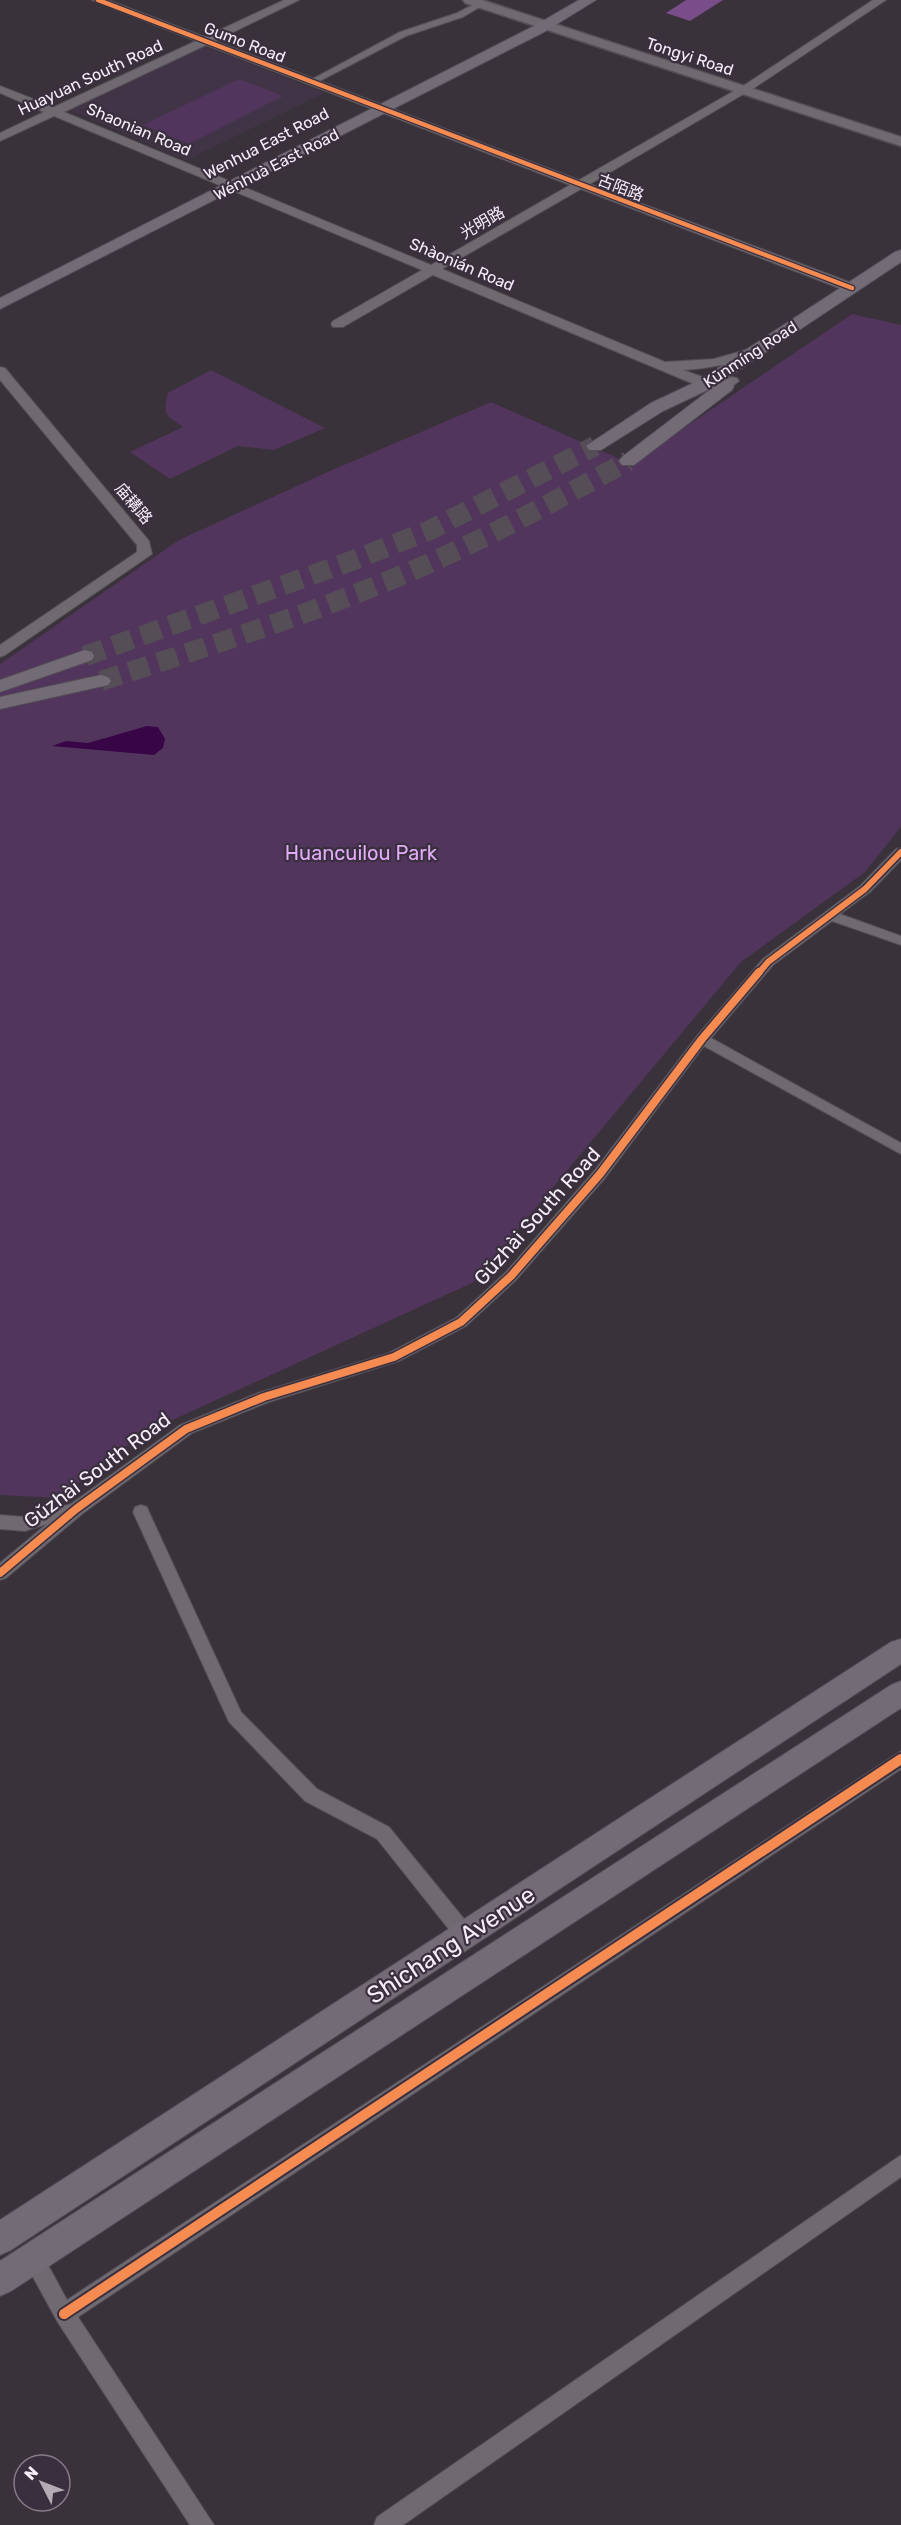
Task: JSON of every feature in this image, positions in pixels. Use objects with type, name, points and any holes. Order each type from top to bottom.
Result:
[{"type":"main road","name":"Wenhua East Road","points":[[544,23],[578,0]]},
{"type":"main road","name":"Wenhua East Road","points":[[0,297],[230,185],[589,0]]},
{"type":"main road","name":"Tongyi Road","points":[[478,1],[746,88],[901,135]]},
{"type":"main road","name":"Tongyi Road","points":[[746,88],[901,142]]},
{"type":"main road","name":"Wénhuà East Road","points":[[0,304],[230,185]]},
{"type":"main road","name":"Kūnmíng Road","points":[[595,446],[657,407],[706,384],[901,255]]},
{"type":"main road","name":"Kūnmíng Road","points":[[628,460],[732,381],[901,266]]},
{"type":"main road","points":[[657,407],[658,413],[664,418],[680,421]]},
{"type":"main road","points":[[0,686],[86,656]]},
{"type":"main road","points":[[0,703],[101,681]]},
{"type":"main road","name":"Shichang Avenue","points":[[0,2239],[901,1650]]},
{"type":"main road","name":"Shichang Avenue","points":[[0,2280],[901,1693]]},
{"type":"street","name":"Gumo Road","points":[[98,0],[379,109]]},
{"type":"street","name":"Huayuan South Road","points":[[0,137],[292,0]]},
{"type":"street","name":"光明路","points":[[338,324],[746,88],[880,0]]},
{"type":"street","points":[[311,82],[403,34],[460,15],[478,1]]},
{"type":"street","name":"Shaonian Road","points":[[0,89],[230,185]]},
{"type":"street","name":"古陌路","points":[[379,109],[852,288]]},
{"type":"street","name":"Shàonián Road","points":[[230,185],[706,384]]},
{"type":"street","points":[[654,362],[688,366],[735,359],[758,350]]},
{"type":"street","name":"庙耩路","points":[[0,371],[144,544],[145,554],[0,652]]},
{"type":"street","points":[[657,407],[676,394],[683,386],[684,378],[678,372]]},
{"type":"street","points":[[706,384],[718,386],[732,381]]},
{"type":"street","name":"Gǔzhài South Road","points":[[0,1573],[76,1509],[186,1429],[264,1397],[394,1357],[461,1322],[511,1276],[600,1174],[702,1039],[768,962],[831,916],[872,882],[901,852]]},
{"type":"street","points":[[831,916],[901,941]]},
{"type":"street","points":[[702,1039],[901,1149]]},
{"type":"street","points":[[0,1522],[25,1524],[76,1509]]},
{"type":"street","points":[[141,1512],[235,1717],[311,1795],[383,1833],[466,1936]]},
{"type":"street","points":[[64,2314],[901,1759]]},
{"type":"street","points":[[386,2525],[901,2165]]},
{"type":"street","points":[[34,2259],[64,2314],[203,2525]]},
{"type":"shaded area","points":[[686,0],[723,0],[690,21],[666,13]]},
{"type":"shaded area","points":[[204,46],[324,93],[187,160],[67,109]]},
{"type":"shaded area","points":[[147,726],[158,727],[165,739],[163,748],[154,755],[52,746],[66,741],[88,743]]},
{"type":"green space","points":[[239,79],[283,96],[189,144],[143,125]]},
{"type":"green space","name":"Huancuilou Park","points":[[852,314],[901,325],[901,827],[865,872],[741,962],[474,1282],[142,1434],[59,1498],[0,1495],[0,664],[179,540],[323,474],[491,402],[631,464]]},
{"type":"green space","points":[[211,370],[325,428],[274,450],[238,446],[170,479],[130,452],[183,427],[167,414],[165,406],[168,393]]},
{"type":"tunnel","points":[[85,656],[354,560],[430,530],[595,446]]},
{"type":"tunnel","points":[[101,681],[219,643],[376,586],[495,532],[628,461]]},
{"type":"cycle path","points":[[98,0],[852,288]]},
{"type":"cycle path","points":[[0,1573],[76,1509],[186,1429],[264,1397],[394,1357],[461,1322],[511,1276],[600,1174],[702,1039],[768,962],[865,889],[901,852]]},
{"type":"cycle path","points":[[64,2314],[901,1759]]}]
